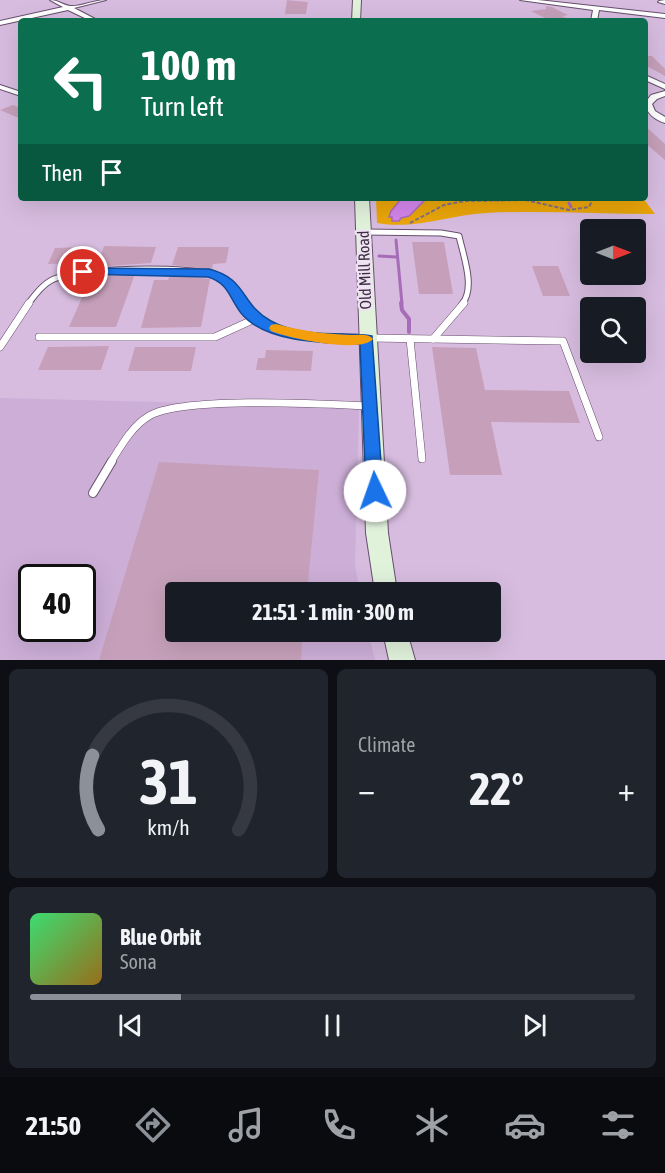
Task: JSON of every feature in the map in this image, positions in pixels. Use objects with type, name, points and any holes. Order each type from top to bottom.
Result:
[{"type":"street","points":[[53,0],[90,18]]},
{"type":"street","points":[[21,18],[103,0]]},
{"type":"street","points":[[356,18],[357,0]]},
{"type":"street","points":[[523,0],[665,16]]},
{"type":"street","points":[[594,18],[596,8]]},
{"type":"street","points":[[0,23],[18,19]]},
{"type":"street","points":[[648,78],[665,87]]},
{"type":"street","points":[[0,87],[18,93]]},
{"type":"street","points":[[665,93],[654,97],[648,104],[652,112],[665,120]]},
{"type":"street","name":"Old Mill Road","points":[[362,201],[377,533],[384,582]]},
{"type":"street","points":[[398,642],[402,660]]},
{"type":"lane","points":[[363,232],[441,233],[459,236],[469,289],[468,299],[433,339]]},
{"type":"lane","points":[[0,347],[48,282],[68,273],[209,273],[223,278],[232,285],[247,311],[267,325],[295,335],[321,339],[563,341],[599,437]]},
{"type":"lane","points":[[39,337],[215,337],[257,318]]},
{"type":"lane","points":[[410,339],[422,459]]},
{"type":"lane","points":[[93,493],[135,429],[150,415],[181,407],[310,403],[371,406]]},
{"type":"path","points":[[407,224],[444,206],[464,201]]},
{"type":"path","points":[[531,201],[575,210],[589,207],[590,201]]},
{"type":"shaded area","points":[[376,201],[645,201],[655,214],[507,212],[472,214],[405,225],[377,223]]},
{"type":"shaded area","points":[[399,201],[424,201],[409,216],[399,221],[392,221],[392,217],[389,217]]},
{"type":"shaded area","points":[[0,398],[359,407],[355,566],[358,582],[165,582],[165,642],[370,642],[375,660],[0,660]]},
{"type":"building","points":[[287,0],[308,2],[306,14],[285,14]]},
{"type":"building","points":[[546,6],[552,7],[568,15],[562,16],[566,18],[545,18],[531,11],[546,9]]},
{"type":"building","points":[[648,56],[652,56],[665,69],[665,76],[648,67]]},
{"type":"building","points":[[13,105],[18,107],[18,118],[0,110]]},
{"type":"building","points":[[648,129],[665,144],[665,160],[648,146]]},
{"type":"building","points":[[412,242],[444,242],[453,294],[419,294]]},
{"type":"building","points":[[104,246],[156,247],[151,263],[96,267]]},
{"type":"building","points":[[83,247],[76,263],[48,264],[55,248]]},
{"type":"building","points":[[178,247],[229,247],[226,263],[213,264],[212,270],[172,265]]},
{"type":"building","points":[[532,266],[558,266],[570,296],[543,296]]},
{"type":"building","points":[[135,274],[116,327],[69,327],[91,277]]},
{"type":"building","points":[[170,275],[210,279],[201,327],[141,328],[154,280],[168,280]]},
{"type":"building","points":[[109,346],[101,370],[38,370],[48,347]]},
{"type":"building","points":[[135,347],[196,347],[191,371],[128,371]]},
{"type":"building","points":[[432,347],[476,348],[485,390],[569,391],[580,423],[491,422],[502,475],[450,475]]},
{"type":"building","points":[[266,350],[313,351],[311,371],[256,370],[258,358],[265,358]]},
{"type":"building","points":[[159,462],[319,470],[308,582],[165,582],[165,642],[302,642],[301,660],[99,660]]},
{"type":"waterway","points":[[569,203],[571,207]]},
{"type":"waterway","points":[[396,240],[402,304]]},
{"type":"waterway","points":[[379,256],[396,257]]},
{"type":"waterway","points":[[401,303],[402,310],[409,319],[409,332]]},
{"type":"slow traffic","points":[[276,328],[295,335],[321,339],[366,339]]},
{"type":"route","points":[[83,272],[209,273],[223,278],[232,285],[247,311],[267,325],[295,335],[321,339],[367,339],[375,491]]}]
